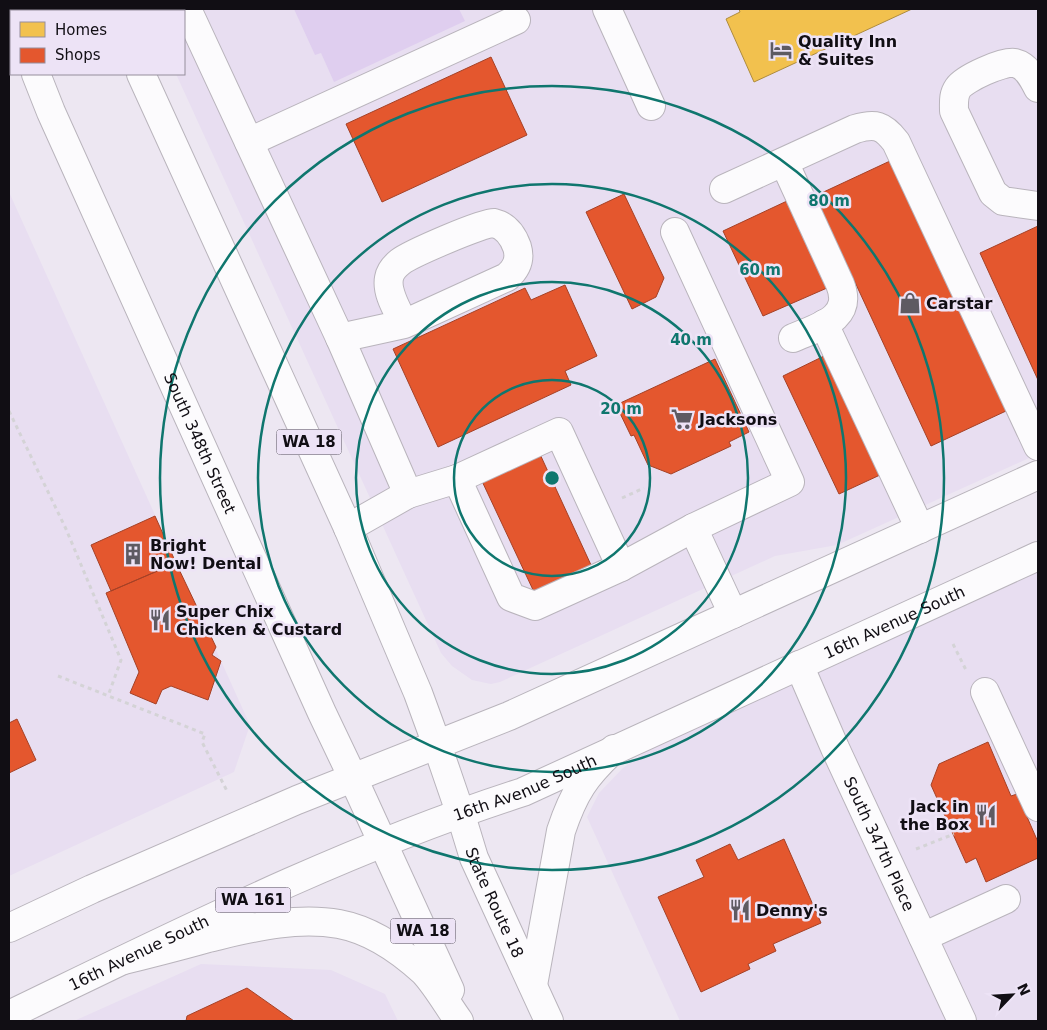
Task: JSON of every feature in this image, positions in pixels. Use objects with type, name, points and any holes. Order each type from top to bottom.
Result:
[{"type":"main road","points":[[187,9],[340,338],[408,494]]},
{"type":"main road","points":[[607,9],[651,106]]},
{"type":"main road","points":[[249,142],[516,20]]},
{"type":"main road","points":[[1038,88],[1024,67],[1015,63],[1004,63],[964,82],[958,88],[953,100],[954,111],[993,193],[1003,201],[1038,206]]},
{"type":"main road","name":"South 348th Street","points":[[36,75],[63,139],[382,842]]},
{"type":"main road","name":"WA 18","points":[[141,75],[348,528],[418,693],[437,745]]},
{"type":"main road","points":[[724,188],[866,126],[879,126],[890,133],[1038,446]]},
{"type":"main road","points":[[784,162],[843,291],[844,301],[841,310],[834,318],[793,338]]},
{"type":"main road","points":[[340,338],[404,324],[507,277],[517,265],[518,258],[516,246],[509,232],[498,225],[487,223],[474,227],[400,262],[390,275],[389,288],[404,324]]},
{"type":"main road","points":[[457,479],[511,597],[535,606],[621,566],[693,528],[790,482],[675,232]]},
{"type":"main road","points":[[824,324],[920,529]]},
{"type":"main road","points":[[348,528],[408,494],[457,479],[559,432],[621,566]]},
{"type":"main road","points":[[9,928],[285,805],[509,716],[1038,475]]},
{"type":"main road","points":[[693,528],[734,614]]},
{"type":"main road","name":"16th Avenue South","points":[[9,1015],[318,869],[460,812],[523,792],[614,748],[1038,556]]},
{"type":"main road","name":"South 347th Place","points":[[799,665],[835,748],[962,1021]]},
{"type":"main road","points":[[985,692],[1038,807]]},
{"type":"main road","name":"State Route 18","points":[[437,745],[474,858],[550,1021]]},
{"type":"main road","points":[[533,985],[561,831],[569,808],[579,789],[592,770],[614,748]]},
{"type":"main road","name":"WA 18","points":[[382,842],[464,1021]]},
{"type":"main road","points":[[923,937],[1006,899]]},
{"type":"main road","points":[[124,960],[258,926],[320,921],[341,924],[368,933],[398,950],[425,974],[459,1021]]},
{"type":"path","points":[[9,411],[66,529],[121,660],[108,696]]},
{"type":"path","points":[[616,501],[644,488]]},
{"type":"path","points":[[953,644],[966,672]]},
{"type":"path","points":[[58,676],[205,734],[202,742],[227,791]]},
{"type":"path","points":[[888,859],[954,834]]},
{"type":"shaded area","points":[[294,9],[459,9],[465,21],[334,82],[321,53],[315,55]]},
{"type":"shaded area","points":[[1038,9],[1038,454],[837,545],[775,556],[500,682],[491,684],[472,680],[452,666],[441,653],[176,75],[185,75],[185,10],[146,10]]},
{"type":"shaded area","points":[[9,192],[250,725],[234,772],[9,876]]},
{"type":"shaded area","points":[[1038,572],[1038,1021],[680,1021],[587,817],[599,793],[623,768],[648,750]]},
{"type":"shaded area","points":[[201,964],[331,970],[385,994],[398,1021],[74,1021]]},
{"type":"building: Homes","name":"Quality Inn & Suites","points":[[739,9],[912,9],[754,82],[726,19],[740,12]]},
{"type":"building: Shops","points":[[491,57],[527,135],[382,202],[346,124]]},
{"type":"building: Shops","name":"Carstar","points":[[890,161],[1006,411],[931,446],[815,196]]},
{"type":"building: Shops","points":[[624,194],[664,278],[656,297],[632,309],[586,212]]},
{"type":"building: Shops","points":[[787,201],[827,288],[763,316],[723,231]]},
{"type":"building: Shops","points":[[1038,226],[1038,380],[980,253]]},
{"type":"building: Shops","points":[[565,285],[597,356],[565,371],[571,385],[438,447],[393,349],[525,288],[531,300]]},
{"type":"building: Shops","points":[[824,356],[880,475],[839,494],[783,376]]},
{"type":"building: Shops","name":"Jacksons","points":[[715,359],[749,432],[729,442],[731,446],[671,474],[648,465],[634,435],[631,436],[616,405]]},
{"type":"building: Shops","points":[[539,452],[591,565],[534,592],[481,479]]},
{"type":"building: Shops","name":"Bright Now! Dental","points":[[155,516],[176,563],[111,591],[91,545]]},
{"type":"building: Shops","name":"Super Chix Chicken & Custard","points":[[176,563],[216,647],[212,655],[221,661],[208,700],[171,686],[162,690],[156,704],[130,693],[139,672],[106,593]]},
{"type":"building: Shops","points":[[17,719],[36,760],[9,773],[9,723]]},
{"type":"building: Shops","name":"Jack in the Box","points":[[988,742],[1011,796],[1017,794],[1038,842],[1038,858],[986,882],[976,858],[966,863],[931,785],[939,764]]},
{"type":"building: Shops","name":"Denny's","points":[[784,839],[821,923],[773,944],[776,951],[748,964],[750,969],[701,992],[658,897],[704,877],[696,860],[730,844],[738,860]]},
{"type":"building: Shops","points":[[247,988],[294,1021],[186,1021],[187,1016]]},
{"type":"place","name":"Quality Inn & Suites","points":[[781,50]]},
{"type":"place","name":"Carstar","points":[[910,303]]},
{"type":"place","name":"Jacksons","points":[[682,419]]},
{"type":"place","name":"Bright Now! Dental","points":[[133,554]]},
{"type":"place","name":"Super Chix Chicken & Custard","points":[[160,620]]},
{"type":"place","name":"Jack in the Box","points":[[986,815]]},
{"type":"place","name":"Denny's","points":[[740,910]]}]
